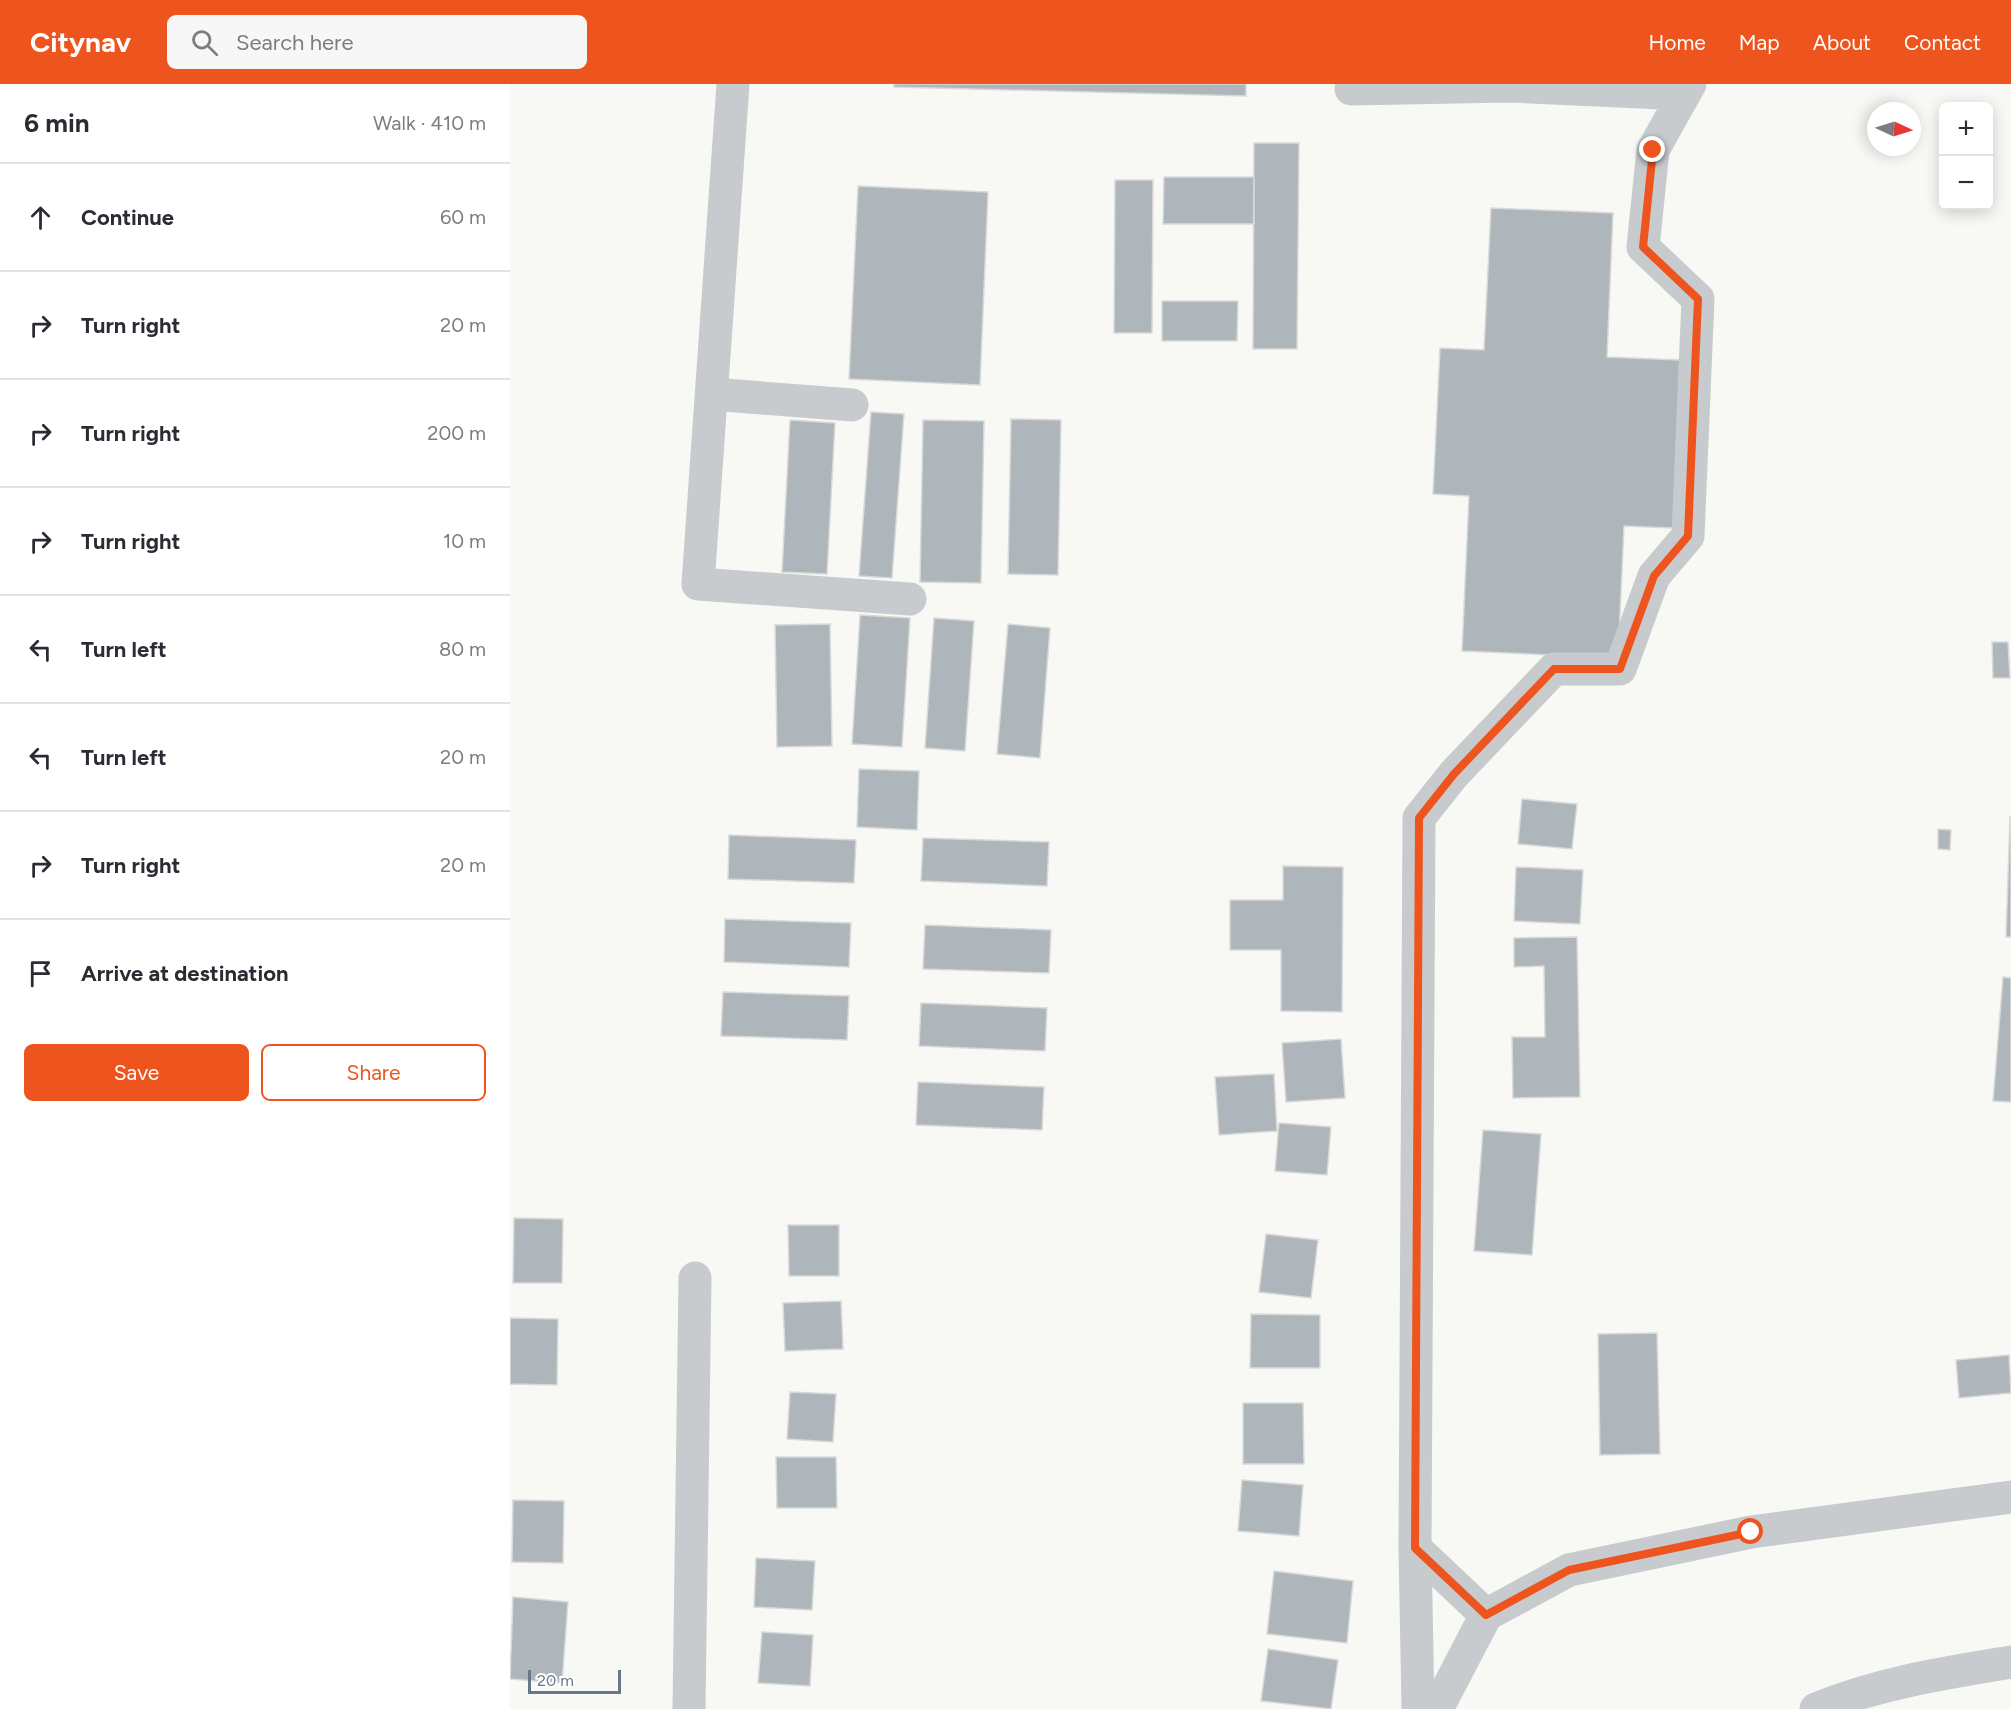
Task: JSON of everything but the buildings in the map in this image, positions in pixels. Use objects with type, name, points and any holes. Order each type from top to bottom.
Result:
[{"type":"street","points":[[733,84],[698,584],[910,599]]},
{"type":"street","points":[[1351,89],[1509,86],[1687,89],[1653,150],[1643,247],[1698,299],[1688,536],[1654,576],[1620,669],[1554,669],[1454,774],[1419,818],[1415,1548],[1418,1709]]},
{"type":"street","points":[[712,394],[852,405]]},
{"type":"street","points":[[689,1709],[695,1278]]},
{"type":"street","points":[[1437,1709],[1486,1615],[1569,1570],[1751,1532],[2011,1497]]},
{"type":"street","points":[[1415,1548],[1486,1615]]},
{"type":"street","points":[[1816,1709],[1839,1700],[1929,1675],[2011,1662]]},
{"type":"route","points":[[1653,150],[1643,247],[1698,299],[1688,536],[1654,576],[1620,669],[1554,669],[1454,774],[1419,818],[1415,1548],[1486,1615],[1569,1570],[1751,1532]]}]
